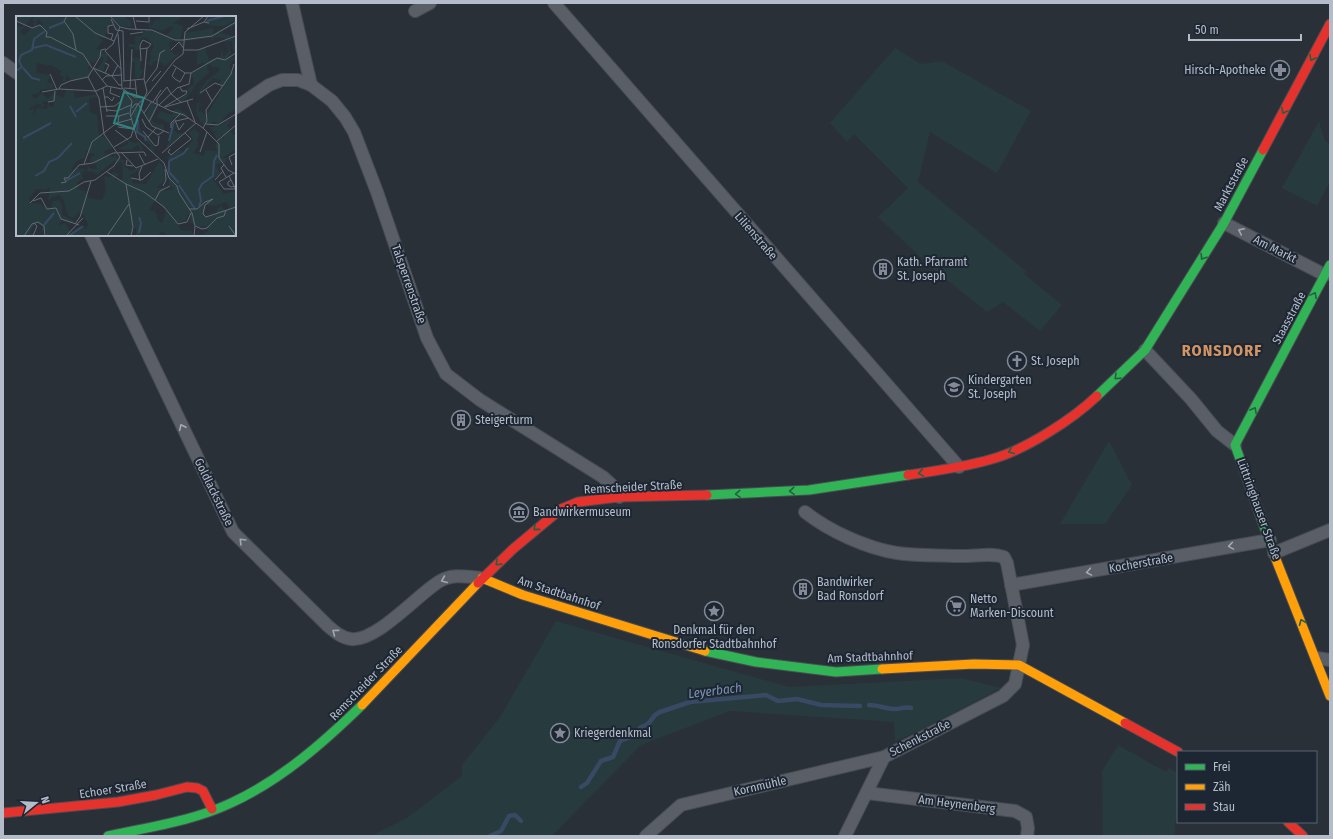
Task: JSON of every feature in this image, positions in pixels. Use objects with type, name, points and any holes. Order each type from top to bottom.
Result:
[{"type":"main road","name":"Marktstraße","points":[[1145,350],[1224,224],[1330,24]]},
{"type":"main road","name":"Staasstraße","points":[[1235,444],[1328,270]]},
{"type":"main road","name":"Remscheider Straße","points":[[108,836],[179,821],[230,803],[272,780],[298,763],[333,734],[373,695],[482,578],[513,548],[561,509],[583,501],[618,497],[721,495],[809,490],[959,468],[994,459],[1013,451],[1059,426],[1084,408],[1145,350]]},
{"type":"main road","name":"Lüttringhauser Straße","points":[[1235,444],[1274,553],[1317,658],[1330,696]]},
{"type":"main road","name":"Am Stadtbahnhof","points":[[482,578],[523,595],[708,652],[756,662],[836,672],[974,664],[1019,665],[1177,751]]},
{"type":"main road","name":"Echoer Straße","points":[[3,813],[76,807],[152,796],[186,786],[199,788],[205,793],[212,809]]},
{"type":"main road","points":[[1289,823],[1303,836]]},
{"type":"street","points":[[292,3],[311,84]]},
{"type":"street","points":[[415,11],[430,3]]},
{"type":"street","name":"Lilienstraße","points":[[554,3],[959,468]]},
{"type":"street","points":[[10,68],[16,80]]},
{"type":"street","name":"Talsperrenstraße","points":[[236,107],[269,85],[282,80],[298,80],[311,84],[332,101],[354,132],[377,192],[427,338],[446,374],[480,400],[602,477],[615,488],[618,497]]},
{"type":"street","name":"Am Markt","points":[[1224,224],[1328,270]]},
{"type":"street","name":"Goldlackstraße","points":[[90,236],[233,532],[328,626],[343,638],[353,640],[366,636],[396,616],[440,581],[454,576],[482,578]]},
{"type":"street","name":"Lüttringhauser Straße","points":[[1145,350],[1191,399],[1216,430],[1235,444]]},
{"type":"street","points":[[805,512],[822,525],[851,539],[896,552],[969,557],[997,555],[1004,557],[1007,562],[1023,645],[1019,665]]},
{"type":"street","points":[[1274,553],[1330,530]]},
{"type":"street","name":"Kocherstraße","points":[[1011,585],[1270,540]]},
{"type":"street","points":[[1317,658],[1330,660]]},
{"type":"street","name":"Schenkstraße","points":[[845,836],[868,794],[884,757],[1003,696],[1015,684],[1019,665]]},
{"type":"street","name":"Kornmühle","points":[[646,836],[680,805],[884,757]]},
{"type":"street","name":"Am Heynenberg","points":[[868,794],[1015,811],[1026,817],[1028,828],[1027,836]]},
{"type":"green space","points":[[895,48],[921,64],[942,61],[1031,111],[997,173],[930,132],[918,182],[1026,271],[1024,274],[1062,305],[1040,331],[1003,302],[987,312],[931,267],[878,217],[908,188],[854,134],[847,142],[830,123]]},
{"type":"green space","points":[[1319,121],[1325,141],[1330,144],[1330,182],[1317,206],[1282,188]]},
{"type":"green space","points":[[1109,441],[1132,485],[1105,524],[1060,524]]},
{"type":"green space","points":[[556,621],[789,687],[961,678],[1001,688],[917,732],[895,741],[894,722],[730,711],[641,745],[552,836],[371,836],[407,818],[462,776],[462,765],[500,717]]},
{"type":"green space","points":[[1118,745],[1166,772],[1169,768],[1177,772],[1177,809],[1174,836],[1103,836],[1102,771]]},
{"type":"waterway","name":"Leyerbach","points":[[581,787],[587,783],[601,761],[613,757],[620,741],[633,736],[641,727],[648,724],[655,715],[660,712],[690,702],[766,695],[778,701],[797,699],[821,705],[860,706]]},
{"type":"waterway","name":"Leyerbach","points":[[869,705],[892,709],[907,707],[911,708]]},
{"type":"waterway","name":"Leyerbach","points":[[490,836],[501,831],[509,816],[515,815],[521,821]]},
{"type":"traffic: fast","points":[[1097,396],[1145,350],[1224,223],[1263,150]]},
{"type":"traffic: fast","points":[[1275,557],[1235,445],[1330,265]]},
{"type":"traffic: fast","points":[[707,495],[809,490],[908,475]]},
{"type":"traffic: fast","points":[[705,651],[756,662],[836,672],[882,669]]},
{"type":"traffic: fast","points":[[108,836],[186,819],[216,809],[249,794],[301,760],[362,705]]},
{"type":"traffic: slow","points":[[1275,557],[1330,696]]},
{"type":"traffic: slow","points":[[482,578],[523,595],[705,651]]},
{"type":"traffic: slow","points":[[362,705],[478,583]]},
{"type":"traffic: slow","points":[[882,669],[974,664],[1019,665],[1125,723]]},
{"type":"traffic: jam","points":[[1263,150],[1330,24]]},
{"type":"traffic: jam","points":[[908,475],[961,467],[1005,455],[1048,433],[1062,424],[1097,396]]},
{"type":"traffic: jam","points":[[478,583],[513,549],[561,509],[578,502],[619,497],[707,495]]},
{"type":"traffic: jam","points":[[1125,723],[1177,751]]},
{"type":"traffic: jam","points":[[3,813],[118,802],[156,795],[187,787],[197,788],[203,791],[212,809]]},
{"type":"traffic: jam","points":[[1289,823],[1303,836]]},
{"type":"place","name":"Hirsch-Apotheke","points":[[1280,70]]},
{"type":"place","name":"Kath. Pfarramt St. Joseph","points":[[883,269]]},
{"type":"place","name":"St. Joseph","points":[[1017,361]]},
{"type":"place","name":"Kindergarten St. Joseph","points":[[954,387]]},
{"type":"place","name":"Steigerturm","points":[[461,420]]},
{"type":"place","name":"Bandwirkermuseum","points":[[519,512]]},
{"type":"place","name":"Bandwirker Bad Ronsdorf","points":[[803,589]]},
{"type":"place","name":"Netto Marken-Discount","points":[[956,606]]},
{"type":"place","name":"Denkmal für den Ronsdorfer Stadtbahnhof","points":[[714,611]]},
{"type":"place","name":"Kriegerdenkmal","points":[[560,733]]},
{"type":"district","name":"RONSDORF","points":[[1222,350]]}]
